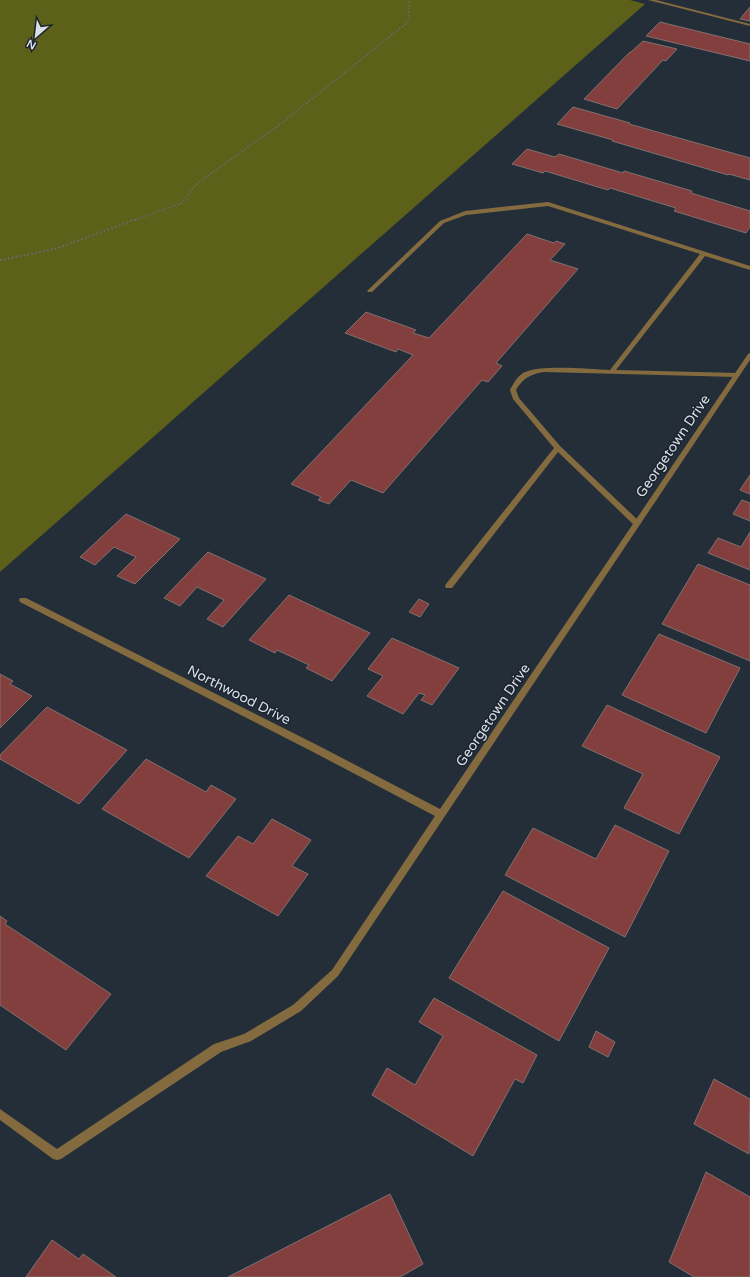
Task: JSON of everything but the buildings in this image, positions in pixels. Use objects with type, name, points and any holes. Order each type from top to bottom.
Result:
[{"type":"street","points":[[650,0],[750,24]]},
{"type":"street","points":[[370,291],[442,222],[465,213],[548,204],[750,268]]},
{"type":"street","points":[[612,371],[704,253]]},
{"type":"street","name":"Georgetown Drive","points":[[0,1114],[57,1155],[218,1048],[247,1038],[297,1008],[335,973],[750,355]]},
{"type":"street","points":[[637,523],[558,448],[516,399],[513,390],[518,380],[530,372],[544,370],[737,374]]},
{"type":"street","points":[[449,586],[558,448]]},
{"type":"street","name":"Northwood Drive","points":[[23,600],[318,750],[442,815]]},
{"type":"path","points":[[0,260],[55,249],[182,203],[195,185],[278,126],[409,21],[409,0]]},
{"type":"shaded area","points":[[0,0],[630,0],[645,4],[0,572]]}]
